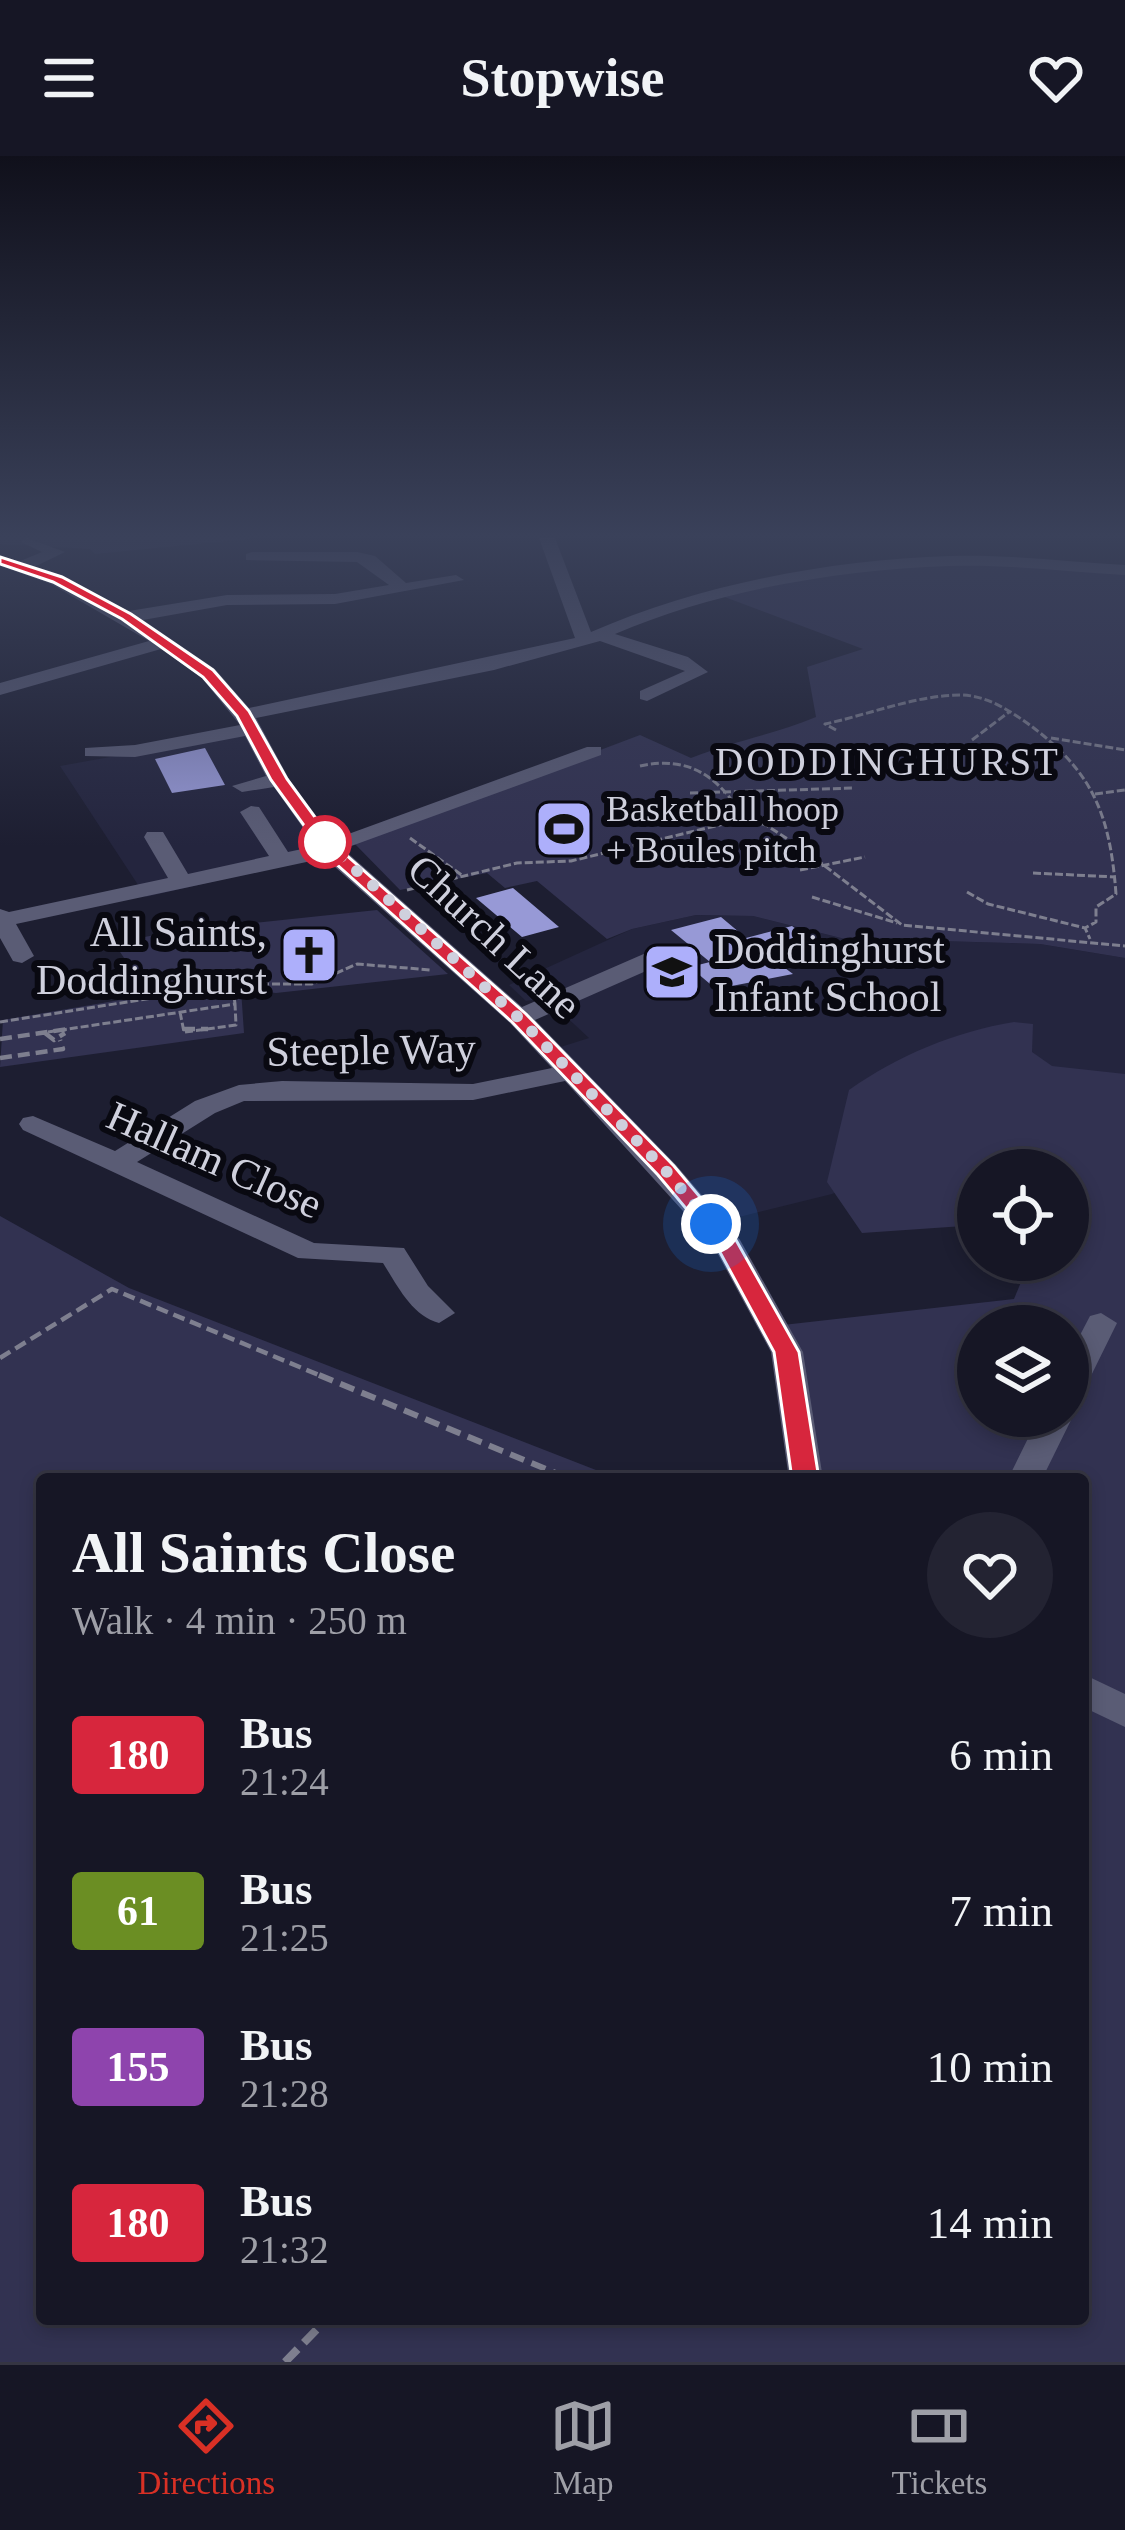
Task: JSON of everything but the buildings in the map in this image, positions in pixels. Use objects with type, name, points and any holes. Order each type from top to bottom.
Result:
[{"type":"street","name":"Church Lane","points":[[162,641],[208,674],[248,722],[279,780],[327,846],[519,1018],[666,1171],[725,1240],[787,1352],[805,1473]]},
{"type":"street","points":[[92,752],[135,751],[581,641]]},
{"type":"street","points":[[603,641],[681,661],[699,672],[646,695]]},
{"type":"street","points":[[0,689],[165,643]]},
{"type":"street","points":[[22,956],[1,918],[345,843],[584,749]]},
{"type":"street","points":[[242,786],[279,780]]},
{"type":"street","points":[[251,812],[281,859]]},
{"type":"street","points":[[155,837],[182,881]]},
{"type":"street","points":[[519,1018],[671,951]]},
{"type":"street","name":"Steeple Way","points":[[119,1161],[206,1107],[239,1093],[282,1089],[472,1092],[567,1073]]},
{"type":"street","name":"Hallam Close","points":[[33,1124],[309,1252],[393,1254],[428,1303]]},
{"type":"street","points":[[1089,1347],[1101,1323]]},
{"type":"street","points":[[1028,1473],[1046,1437]]},
{"type":"street","points":[[1089,1692],[1125,1712]]},
{"type":"path","points":[[836,730],[825,724],[957,694],[984,698],[1063,750],[1094,794],[1112,842],[1116,894],[1096,907],[1096,922],[1084,928]]},
{"type":"path","points":[[972,740],[1009,712]]},
{"type":"path","points":[[1046,737],[1125,750]]},
{"type":"path","points":[[640,766],[670,758],[713,776],[744,819]]},
{"type":"path","points":[[690,794],[854,788]]},
{"type":"path","points":[[1094,794],[1125,790]]},
{"type":"path","points":[[384,896],[517,863],[571,861],[744,819],[766,825],[902,925]]},
{"type":"path","points":[[376,832],[400,833],[429,848],[463,877]]},
{"type":"path","points":[[800,870],[865,856]]},
{"type":"path","points":[[1033,873],[1115,877]]},
{"type":"path","points":[[967,892],[976,903],[1050,915],[1084,928],[1091,942]]},
{"type":"path","points":[[812,897],[902,925],[1125,946]]},
{"type":"path","points":[[340,963],[470,973]]},
{"type":"path","points":[[0,1022],[233,988],[312,984],[357,964]]},
{"type":"path","points":[[180,1012],[184,1032],[236,1024],[233,988]]},
{"type":"path","points":[[0,1039],[65,1033],[235,1004]]},
{"type":"path","points":[[45,1033],[48,1039],[60,1040]]},
{"type":"path","points":[[0,1058],[62,1049],[60,1040],[65,1033]]},
{"type":"path","points":[[0,1358],[112,1289],[556,1473]]},
{"type":"path","points":[[285,2362],[321,2325]]},
{"type":"shaded area","points":[[842,641],[1125,641],[1125,958],[1040,944],[940,941],[877,947],[753,916],[696,915],[607,939],[537,881],[505,888],[487,873],[400,890],[354,843],[640,735],[691,758],[816,717],[807,667],[863,649]]},
{"type":"shaded area","points":[[254,731],[333,854],[146,897],[60,766]]},
{"type":"shaded area","points":[[377,910],[448,974],[276,993],[241,989],[244,1033],[0,1067],[3,1020],[149,995],[114,943],[170,932]]},
{"type":"shaded area","points":[[696,915],[753,916],[877,947],[941,941],[1040,944],[1125,958],[1125,1079],[832,1194],[711,1224],[548,1051],[589,1038],[560,1011],[540,999],[526,1001],[509,985],[632,929]]},
{"type":"shaded area","points":[[1014,1022],[1033,1024],[1032,1052],[1052,1066],[1125,1074],[1125,2362],[0,2362],[0,1216],[129,1288],[604,1473],[36,1473],[36,2325],[1089,2325],[1089,1473],[805,1473],[774,1326],[957,1305],[957,1437],[1089,1437],[1089,1305],[961,1305],[1014,1299],[1020,1281],[1089,1281],[1089,1149],[957,1149],[957,1226],[862,1233],[827,1182],[849,1090],[928,1047]]},
{"type":"bus line","name":"180","points":[[162,641],[208,674],[244,715],[279,780],[330,850],[519,1018],[666,1171],[725,1240],[787,1352],[805,1473]]},
{"type":"place","name":"Basketball hoop + Boules pitch","points":[[564,829]]},
{"type":"place","name":"All Saints, Doddinghurst","points":[[309,955]]},
{"type":"place","name":"Doddinghurst Infant School","points":[[672,972]]},
{"type":"district","name":"DODDINGHURST","points":[[888,761]]},
{"type":"route","points":[[325,842],[519,1018],[711,1224]]}]
